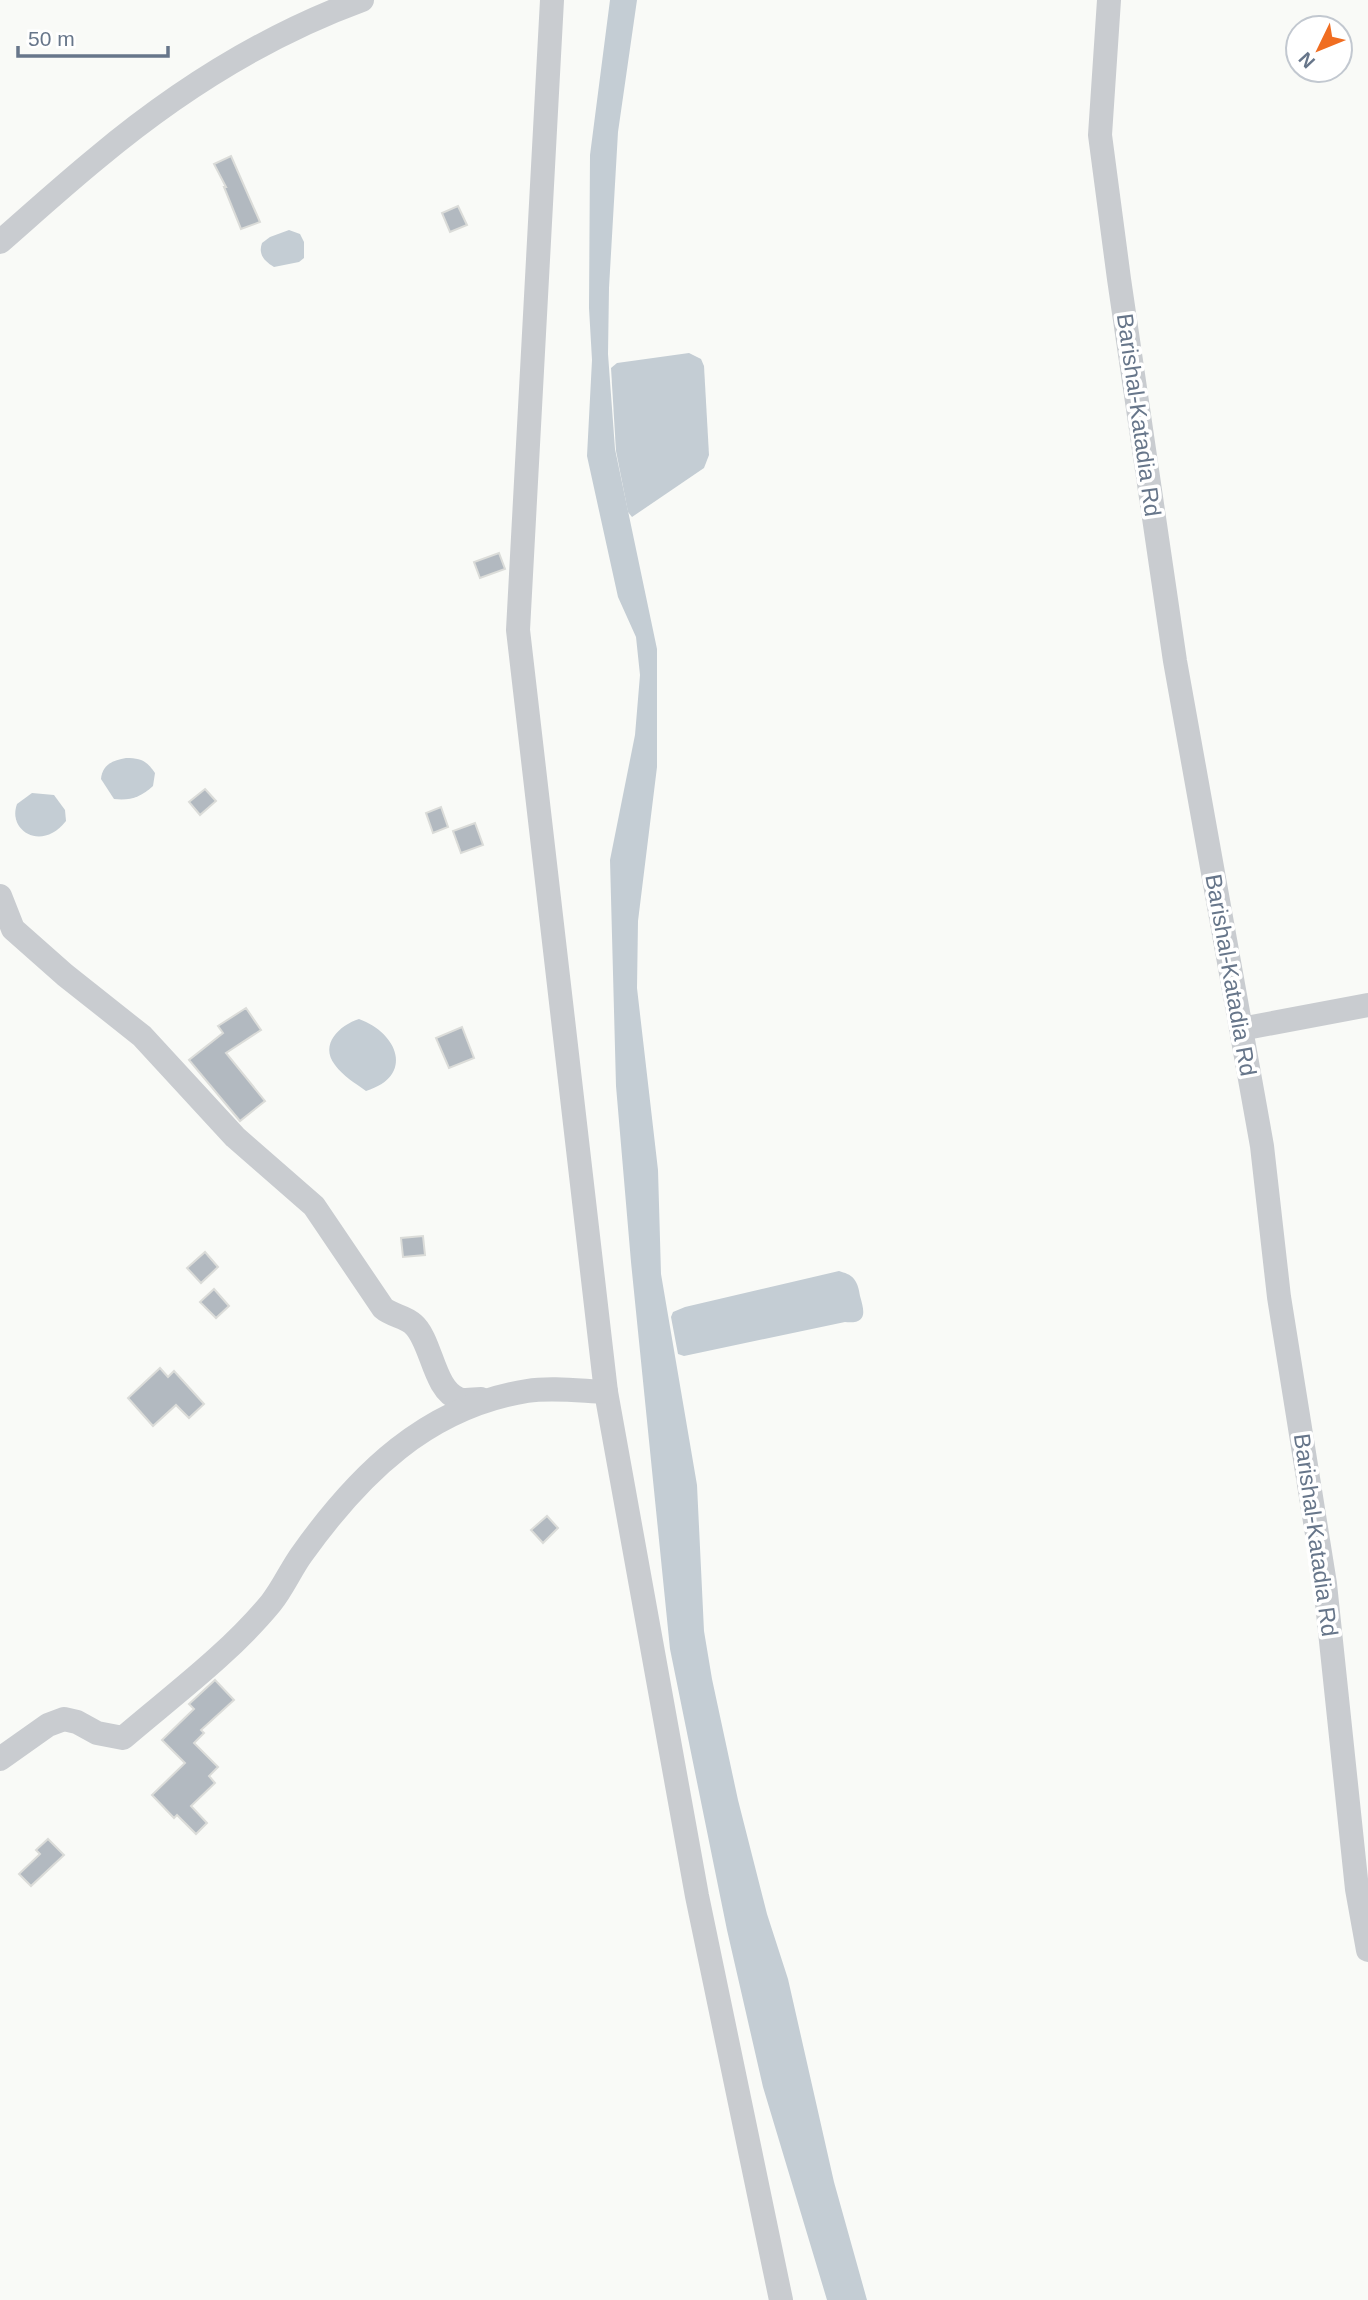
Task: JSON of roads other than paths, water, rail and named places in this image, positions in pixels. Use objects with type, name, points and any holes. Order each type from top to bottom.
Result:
[{"type":"street","points":[[0,242],[98,157],[199,81],[291,30],[362,0]]},
{"type":"street","points":[[552,0],[518,630],[606,1392],[697,1896],[781,2300]]},
{"type":"street","name":"Barishal-Katadia Rd","points":[[1108,0],[1100,135],[1175,661],[1262,1146],[1279,1297],[1325,1584],[1357,1889],[1368,1950]]},
{"type":"street","points":[[0,896],[13,929],[65,975],[142,1036],[235,1137],[314,1206],[383,1308],[412,1323],[421,1336],[443,1384],[452,1395],[460,1399],[485,1399]]},
{"type":"street","points":[[1241,1029],[1368,1005]]},
{"type":"street","points":[[0,1759],[48,1725],[64,1719],[77,1722],[97,1733],[123,1738],[247,1630],[273,1601],[302,1555],[367,1475],[400,1446],[456,1410],[485,1399],[530,1390],[606,1392]]}]
